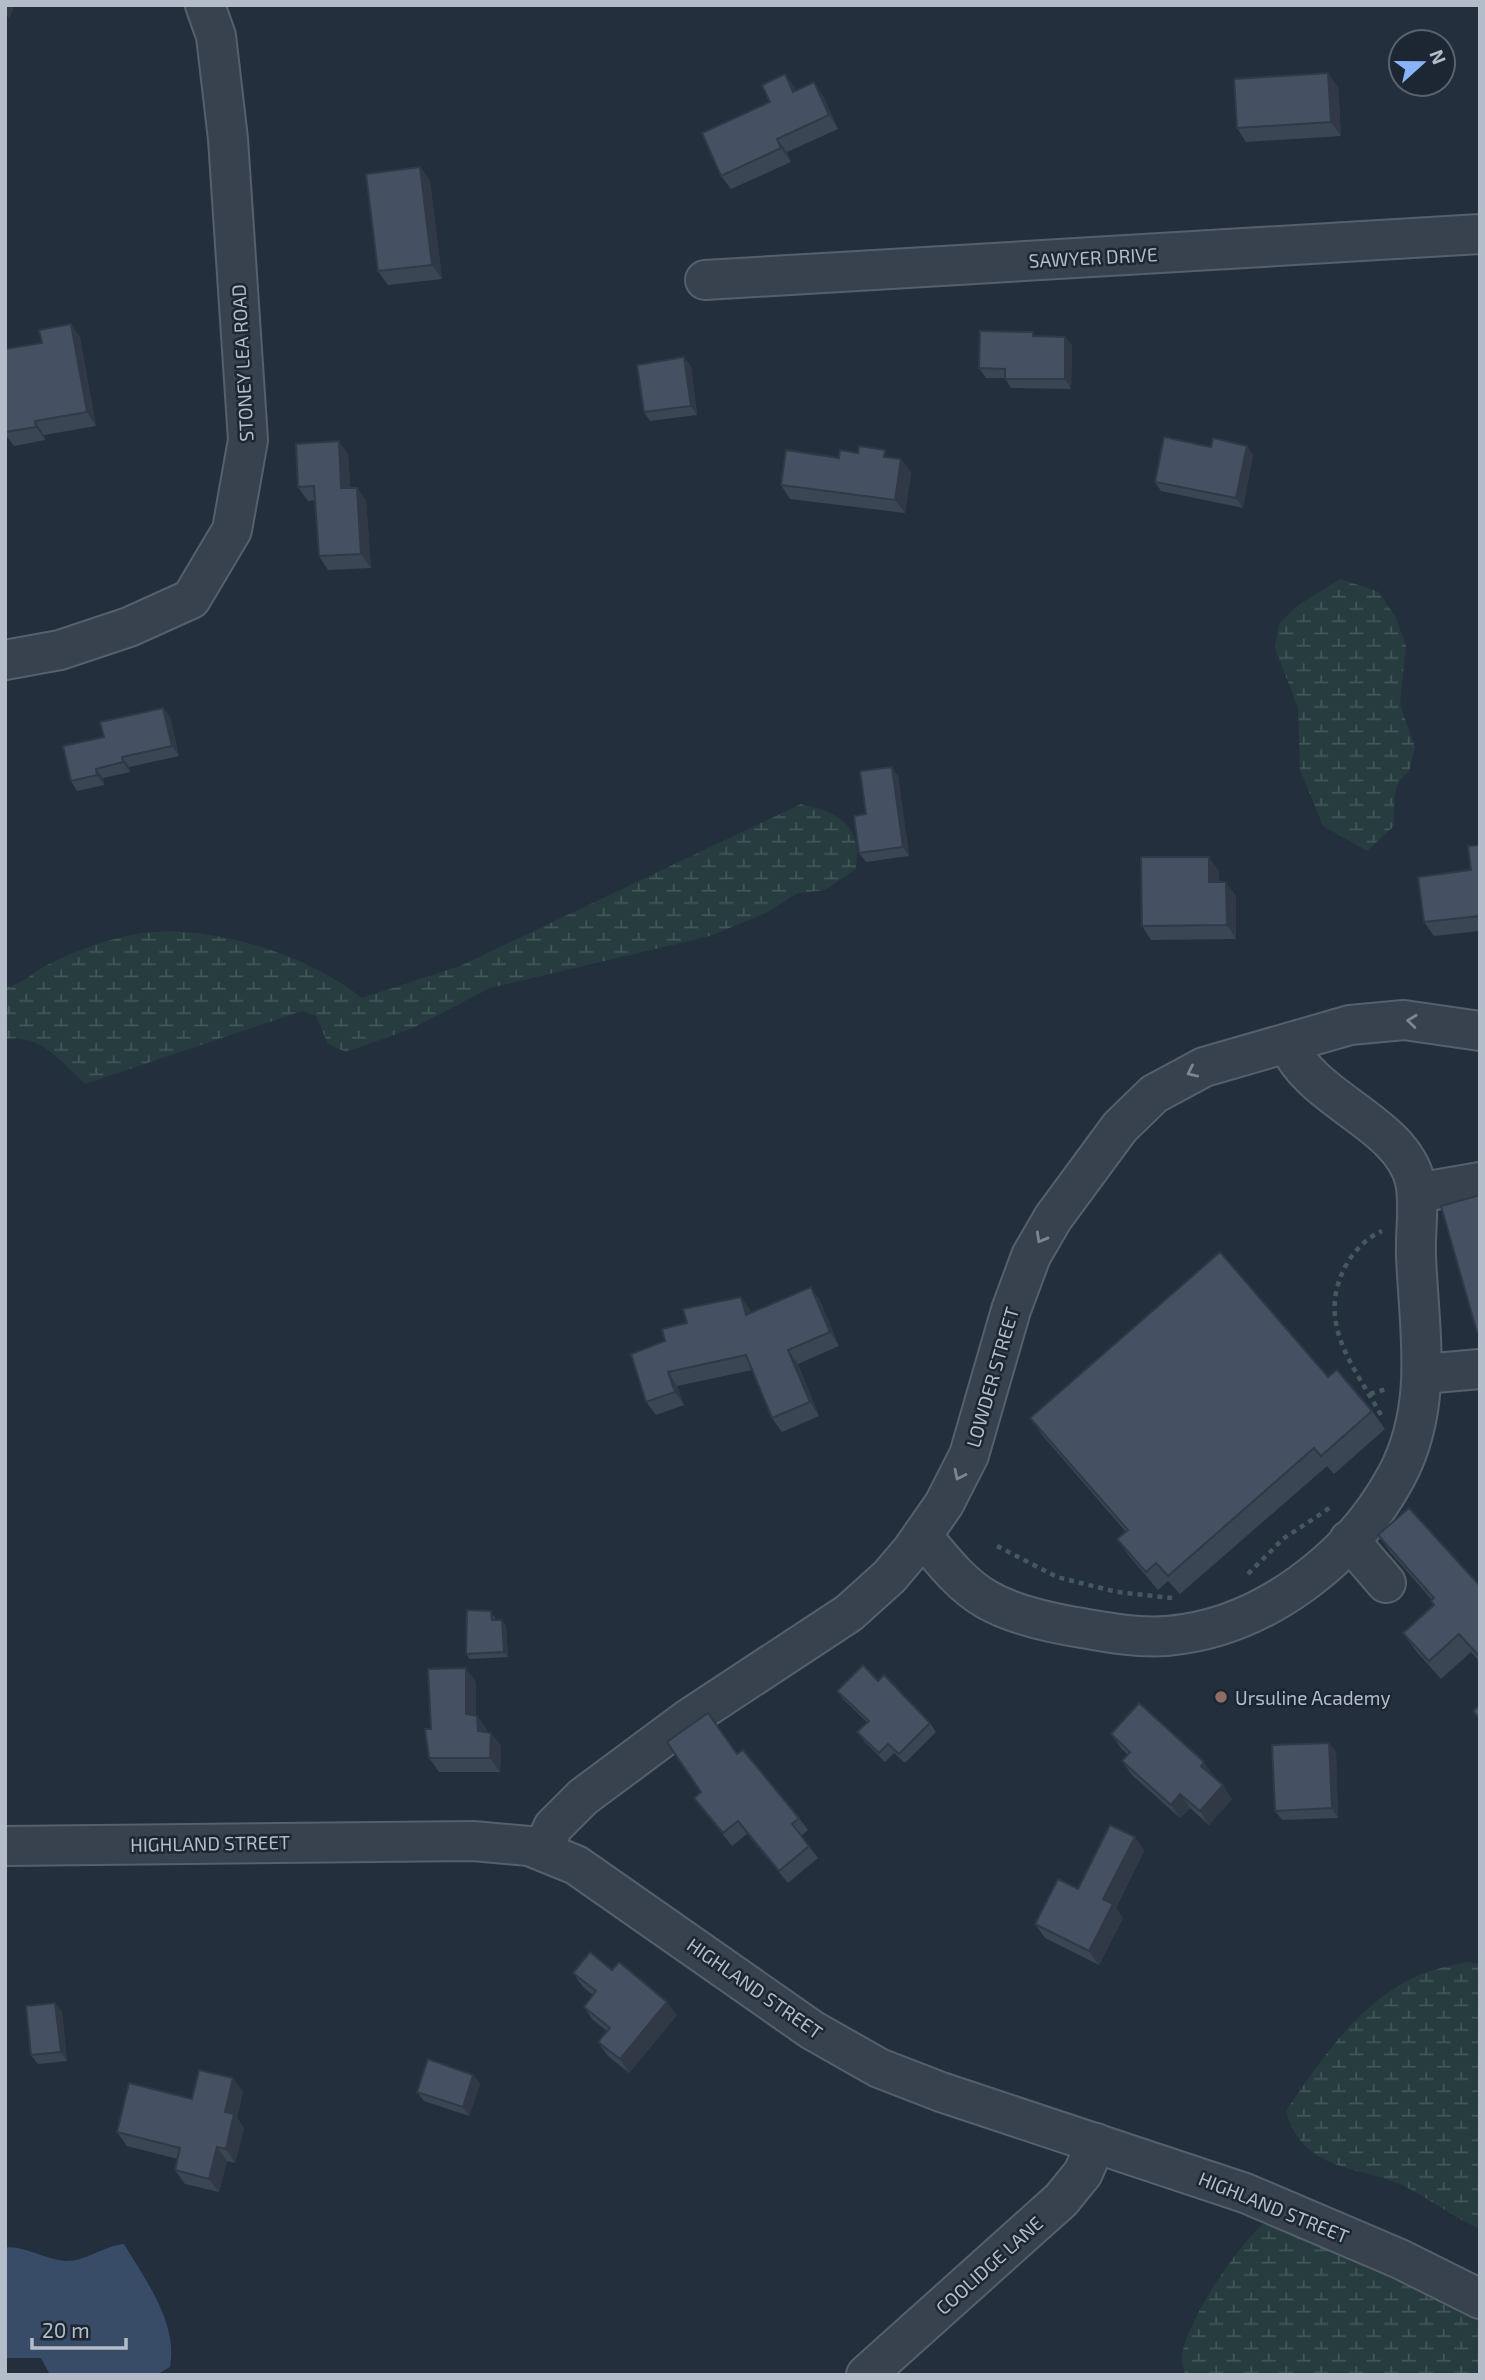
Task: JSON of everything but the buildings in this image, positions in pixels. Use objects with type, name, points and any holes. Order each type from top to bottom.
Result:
[{"type":"street","name":"STONEY LEA ROAD","points":[[5,660],[71,646],[129,627],[191,599],[232,530],[248,440],[228,139],[216,36],[205,5]]},
{"type":"street","name":"SAWYER DRIVE","points":[[705,280],[1480,233]]},
{"type":"street","name":"LOWDER STREET","points":[[543,1850],[553,1826],[571,1807],[688,1719],[849,1613],[889,1577],[922,1536],[950,1494],[969,1455],[1023,1275],[1047,1227],[1120,1127],[1166,1086],[1204,1066],[1350,1025],[1377,1021],[1416,1021],[1480,1031]]},
{"type":"street","points":[[922,1536],[960,1580],[987,1600],[1055,1624],[1141,1636],[1189,1633],[1248,1616],[1269,1605],[1321,1567],[1349,1540],[1398,1473],[1411,1436],[1423,1374],[1416,1256],[1417,1193],[1411,1170],[1397,1150],[1360,1115],[1306,1074],[1288,1043]]},
{"type":"street","points":[[1417,1193],[1480,1182]]},
{"type":"street","points":[[1423,1374],[1480,1369]]},
{"type":"street","points":[[1349,1540],[1386,1583]]},
{"type":"street","name":"HIGHLAND STREET","points":[[5,1846],[473,1840],[510,1843],[543,1850],[593,1876],[813,2030],[855,2056],[941,2092],[1263,2200],[1399,2259],[1480,2299]]},
{"type":"street","name":"COOLIDGE LANE","points":[[866,2375],[1061,2200],[1083,2173],[1096,2143]]},
{"type":"path","points":[[1382,1417],[1345,1353],[1333,1317],[1338,1282],[1353,1252],[1387,1229]]},
{"type":"path","points":[[1240,1582],[1283,1539],[1341,1500]]},
{"type":"path","points":[[997,1546],[1057,1577],[1117,1592],[1182,1599]]},
{"type":"green space","points":[[1340,579],[1379,592],[1396,618],[1406,646],[1400,705],[1415,747],[1409,772],[1396,789],[1394,826],[1367,851],[1323,826],[1300,770],[1298,708],[1275,648],[1279,624],[1297,606]]},
{"type":"green space","points":[[801,804],[838,817],[852,832],[856,842],[856,869],[825,890],[798,893],[766,913],[710,936],[490,988],[413,1028],[346,1052],[328,1044],[316,1016],[302,1011],[85,1084],[40,1045],[30,1041],[5,1039],[5,988],[60,959],[108,941],[155,932],[218,936],[282,954],[311,967],[362,998],[460,966]]},
{"type":"green space","points":[[1466,1962],[1480,1964],[1480,2229],[1410,2189],[1321,2158],[1307,2147],[1295,2132],[1286,2111],[1328,2052],[1378,2000],[1419,1975]]},
{"type":"green space","points":[[1266,2221],[1391,2272],[1480,2321],[1480,2375],[1185,2375],[1182,2356],[1194,2320],[1229,2264]]},
{"type":"water","points":[[124,2244],[165,2319],[171,2351],[170,2367],[156,2375],[50,2375],[41,2358],[5,2358],[5,2248],[18,2248],[50,2258],[72,2261]]},
{"type":"place","name":"Ursuline Academy","points":[[1221,1697]]}]
